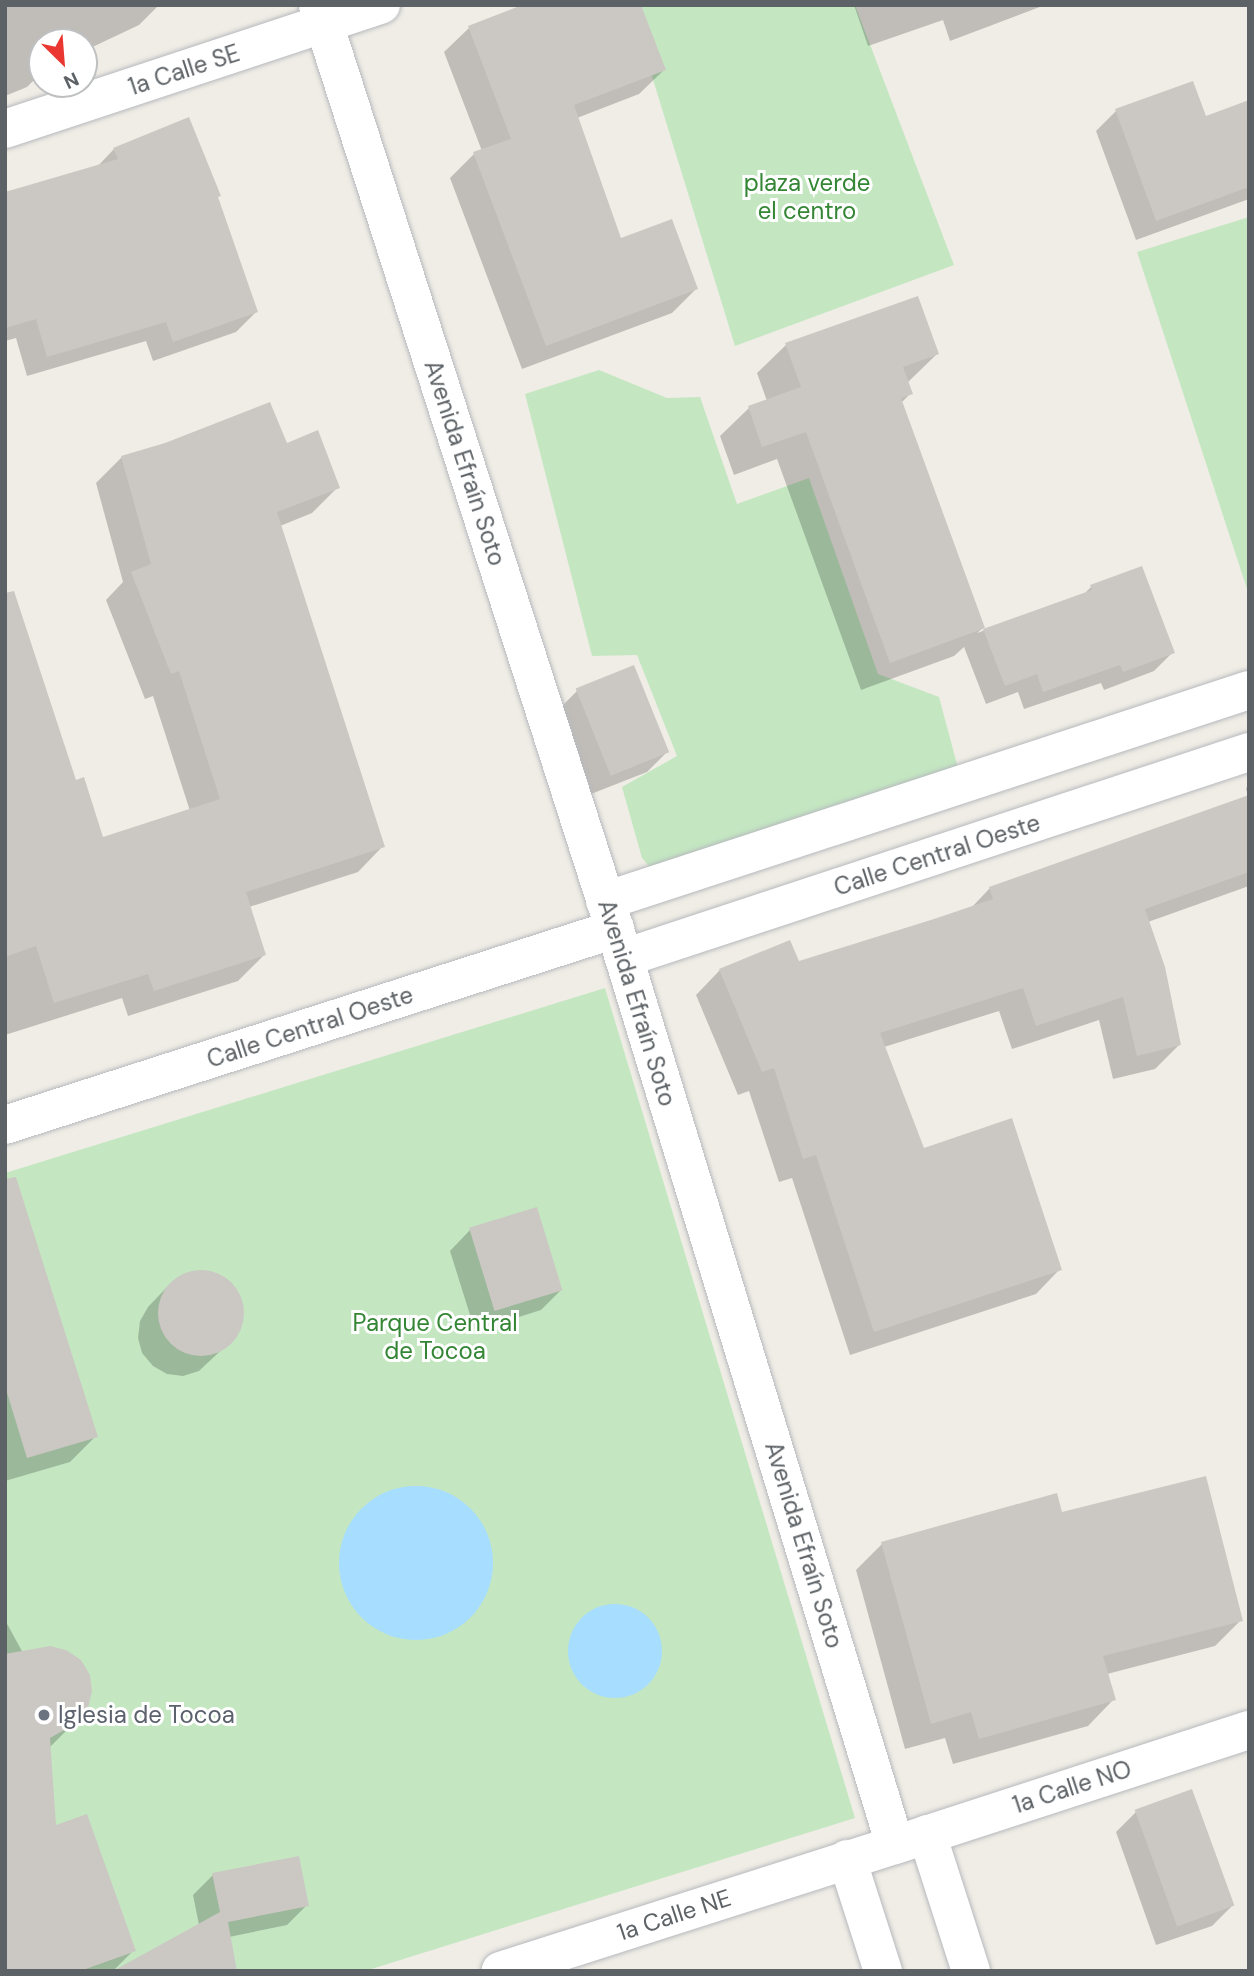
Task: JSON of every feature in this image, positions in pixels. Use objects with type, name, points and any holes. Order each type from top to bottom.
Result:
[{"type":"street","name":"1a Calle SE","points":[[5,129],[321,14],[381,5]]},
{"type":"street","name":"Avenida Efraín Soto","points":[[321,14],[911,1839],[971,1971]]},
{"type":"street","points":[[615,929],[1249,690]]},
{"type":"street","name":"Calle Central Oeste","points":[[5,1125],[615,929],[1249,752]]},
{"type":"street","name":"1a Calle NO","points":[[911,1839],[1249,1730]]},
{"type":"street","points":[[883,1971],[847,1859],[911,1839]]},
{"type":"street","name":"1a Calle NE","points":[[501,1971],[847,1859]]},
{"type":"green space","name":"plaza verde el centro","points":[[630,5],[855,5],[954,265],[735,346]]},
{"type":"green space","points":[[1249,217],[1249,595],[1137,252]]},
{"type":"green space","points":[[599,370],[667,398],[700,397],[737,504],[809,478],[878,674],[939,697],[958,768],[653,871],[642,858],[622,787],[677,756],[637,655],[592,656],[525,394]]},
{"type":"green space","name":"Parque Central de Tocoa","points":[[605,988],[855,1818],[365,1971],[5,1971],[5,1173]]},
{"type":"water","points":[[416,1486],[445,1492],[470,1509],[487,1534],[493,1563],[487,1592],[470,1617],[445,1634],[416,1640],[387,1634],[362,1617],[345,1592],[339,1563],[345,1534],[362,1509],[387,1492]]},
{"type":"water","points":[[615,1604],[633,1608],[648,1618],[658,1633],[662,1651],[658,1669],[648,1684],[633,1694],[615,1698],[597,1694],[582,1684],[572,1669],[568,1651],[572,1633],[582,1618],[597,1608]]},
{"type":"building","points":[[522,5],[641,5],[666,70],[574,105],[621,238],[672,219],[698,289],[546,346],[473,152],[511,139],[468,26]]},
{"type":"building","points":[[1193,81],[1206,116],[1249,100],[1249,187],[1156,221],[1115,109]]},
{"type":"building","points":[[189,117],[221,196],[218,197],[258,312],[173,342],[166,322],[47,357],[36,319],[5,328],[5,192],[118,159],[113,148]]},
{"type":"building","points":[[918,296],[939,354],[903,367],[913,394],[901,398],[985,628],[890,663],[806,432],[762,447],[748,406],[801,387],[785,343]]},
{"type":"building","points":[[270,402],[287,443],[318,430],[340,488],[277,512],[385,847],[246,892],[266,955],[154,991],[148,974],[54,1003],[36,946],[5,957],[5,593],[14,591],[76,780],[84,777],[103,837],[220,799],[179,671],[171,674],[131,572],[151,564],[121,456],[165,443]]},
{"type":"building","points":[[1142,566],[1175,653],[1123,672],[1120,665],[1043,692],[1037,674],[1005,686],[983,629],[1092,590],[1090,585]]},
{"type":"building","points":[[634,665],[669,752],[611,776],[576,689]]},
{"type":"building","points":[[1249,795],[1249,872],[1145,909],[1165,967],[1181,1045],[1137,1056],[1123,997],[1036,1026],[1023,988],[880,1033],[924,1148],[1012,1118],[1062,1270],[874,1332],[816,1155],[803,1159],[774,1068],[762,1072],[719,969],[790,940],[799,961],[934,919],[993,899],[989,887]]},
{"type":"building","points":[[16,1177],[98,1437],[27,1458],[5,1386],[5,1179]]},
{"type":"building","points":[[537,1207],[562,1290],[495,1311],[469,1228]]},
{"type":"building","points":[[201,1270],[225,1277],[237,1289],[244,1313],[237,1337],[225,1349],[201,1356],[177,1349],[165,1337],[158,1313],[165,1289],[177,1277]]},
{"type":"building","points":[[1206,1476],[1243,1621],[1103,1656],[1116,1700],[979,1739],[971,1712],[931,1724],[881,1542],[1057,1493],[1062,1512]]},
{"type":"building","points":[[50,1646],[66,1650],[81,1660],[90,1675],[92,1691],[88,1708],[78,1722],[50,1738],[56,1825],[87,1814],[136,1951],[80,1971],[5,1971],[5,1654]]},
{"type":"building","points":[[1192,1789],[1234,1906],[1177,1926],[1135,1810]]},
{"type":"building","points":[[299,1856],[309,1906],[228,1922],[237,1971],[113,1971],[220,1912],[212,1873]]},
{"type":"place","name":"Iglesia de Tocoa","points":[[44,1715]]}]
